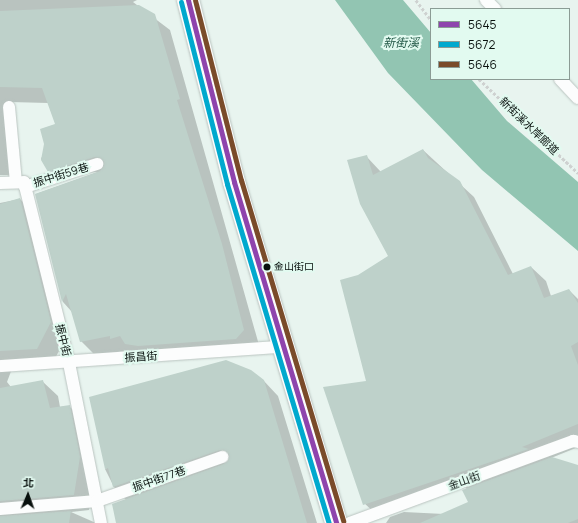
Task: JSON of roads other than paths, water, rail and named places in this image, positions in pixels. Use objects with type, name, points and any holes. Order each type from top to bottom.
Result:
[{"type":"main road","points":[[188,0],[234,182],[282,347],[336,523]]},
{"type":"lane","points":[[486,0],[494,8]]},
{"type":"lane","points":[[561,80],[578,98]]},
{"type":"lane","name":"振中街","points":[[9,107],[20,184],[69,363],[101,523]]},
{"type":"lane","name":"振中街59巷","points":[[20,184],[97,164]]},
{"type":"lane","points":[[0,183],[20,184]]},
{"type":"lane","name":"振昌街","points":[[0,366],[69,363],[282,347]]},
{"type":"lane","name":"金山街","points":[[350,523],[573,441],[578,442]]},
{"type":"lane","name":"振中街77巷","points":[[0,509],[97,501],[222,457]]},
{"type":"water","name":"新街溪","points":[[335,0],[403,0],[430,32],[430,80],[472,80],[507,121],[578,182],[578,251],[482,170],[388,73]]},
{"type":"place","name":"金山街口","points":[[267,267]]}]
